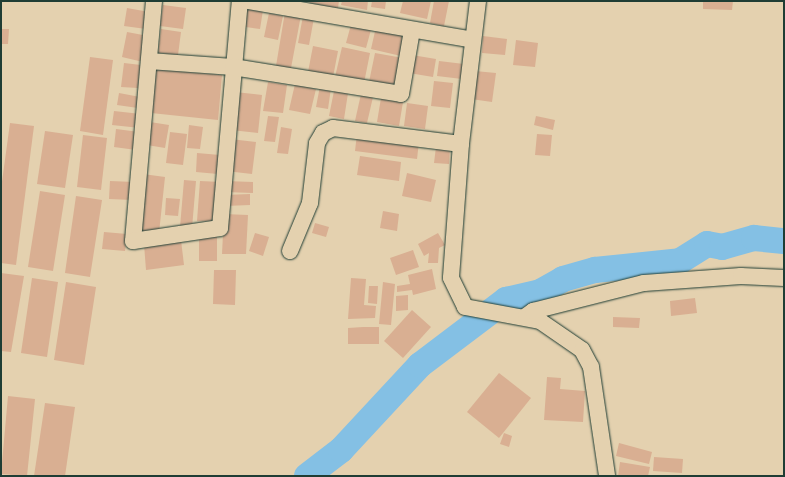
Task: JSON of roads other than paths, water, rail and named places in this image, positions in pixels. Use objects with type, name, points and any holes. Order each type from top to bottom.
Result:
[{"type":"street","points":[[154,1],[133,241],[220,228],[233,66],[240,1]]},
{"type":"street","points":[[248,1],[473,40]]},
{"type":"street","points":[[478,1],[460,144],[451,278],[465,307],[509,312],[526,316],[554,329],[582,350],[591,367],[607,476]]},
{"type":"street","points":[[148,61],[233,66],[401,94],[412,30]]},
{"type":"street","points":[[290,251],[310,203],[317,143],[323,133],[333,128],[460,144]]},
{"type":"street","points":[[526,316],[533,311],[644,283],[741,276],[784,278]]},
{"type":"waterway","points":[[307,476],[341,450],[420,365],[506,300],[540,292],[563,279],[595,270],[680,261],[707,244],[722,247],[754,238],[784,241]]}]
